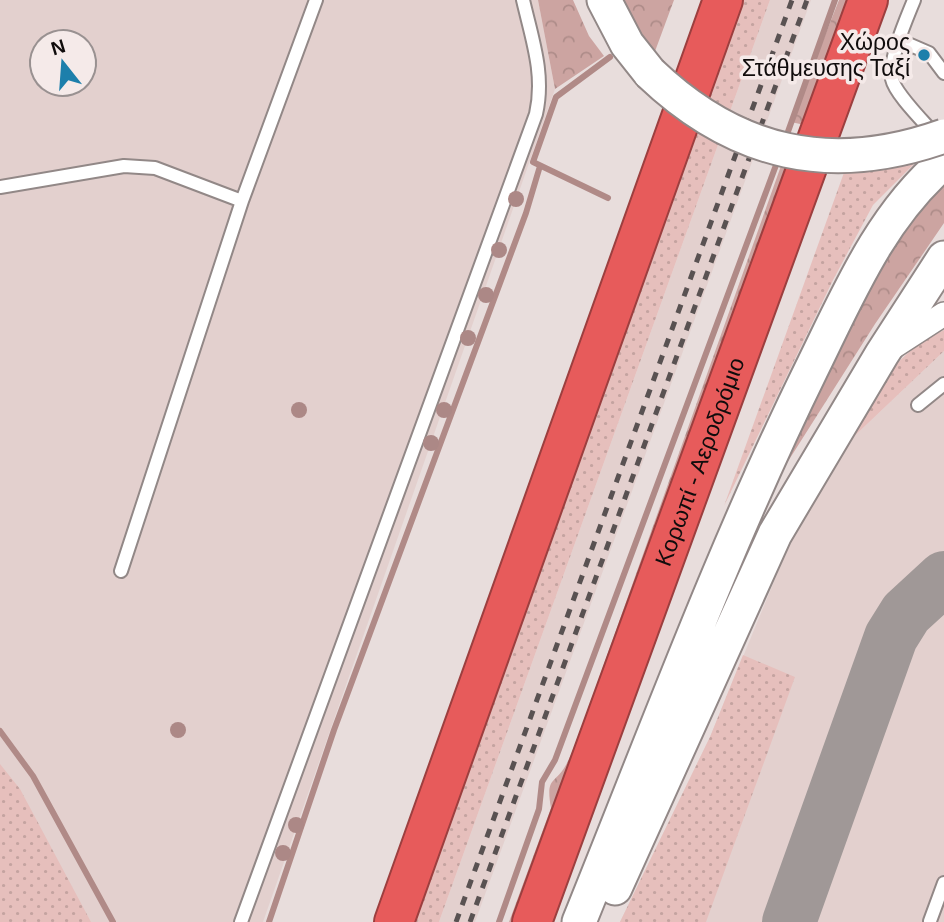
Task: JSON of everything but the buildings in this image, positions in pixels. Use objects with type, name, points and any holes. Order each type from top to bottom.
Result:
[{"type":"highway","points":[[394,922],[723,0]]},
{"type":"highway","name":"Κορωπί - Αεροδρόμιο","points":[[532,922],[868,0]]},
{"type":"street","points":[[604,0],[627,44],[650,73],[705,118],[737,135],[806,155],[878,155],[944,136]]},
{"type":"street","points":[[579,922],[743,514],[856,279],[895,213],[944,162]]},
{"type":"street","points":[[599,922],[775,534],[881,354],[944,258]]},
{"type":"street","points":[[881,354],[944,314]]},
{"type":"lane","points":[[121,571],[242,201],[316,0]]},
{"type":"lane","points":[[914,0],[899,40],[892,79],[897,89],[944,146]]},
{"type":"lane","points":[[241,922],[533,125],[541,94],[539,66],[521,1]]},
{"type":"lane","points":[[899,40],[929,53],[944,72]]},
{"type":"lane","points":[[0,187],[124,166],[155,168],[242,201]]},
{"type":"lane","points":[[918,405],[944,384]]},
{"type":"lane","points":[[931,922],[944,883]]},
{"type":"shaded area","points":[[0,0],[538,0],[555,89],[263,922],[0,922]]},
{"type":"shaded area","points":[[740,0],[770,0],[439,922],[404,922]]},
{"type":"shaded area","points":[[770,0],[811,0],[475,922],[439,922]]},
{"type":"shaded area","points":[[921,157],[873,205],[833,280],[724,506],[846,167]]},
{"type":"shaded area","points":[[944,330],[944,351],[844,446],[880,394],[876,388],[891,370],[915,347]]},
{"type":"shaded area","points":[[944,351],[944,922],[620,922],[710,737],[787,550],[817,490],[844,446]]},
{"type":"shaded area","points":[[743,655],[795,677],[706,922],[620,922],[710,737]]},
{"type":"shaded area","points":[[0,764],[20,789],[91,922],[0,922]]},
{"type":"green space","points":[[538,0],[573,0],[589,36],[604,56],[555,89]]},
{"type":"green space","points":[[615,0],[674,0],[654,54]]},
{"type":"green space","points":[[839,0],[857,0],[809,126],[791,122]]},
{"type":"green space","points":[[782,163],[797,164],[521,922],[509,922],[551,808],[549,790],[567,763],[582,726]]},
{"type":"green space","points":[[944,181],[944,223],[875,324],[785,466],[773,461],[862,279]]},
{"type":"waterway","points":[[785,140],[835,0]]},
{"type":"waterway","points":[[608,198],[533,162],[556,97],[610,57]]},
{"type":"waterway","points":[[499,922],[539,809],[542,782],[555,760],[779,157]]},
{"type":"waterway","points":[[269,922],[334,730],[526,213],[540,166]]},
{"type":"waterway","points":[[0,731],[33,776],[113,922]]},
{"type":"taxiway","points":[[789,922],[891,637],[906,613],[944,578]]},
{"type":"railway","points":[[456,922],[792,0]]},
{"type":"railway","points":[[470,922],[807,0]]},
{"type":"place","name":"Χώρος Στάθμευσης Ταξί","points":[[924,55]]}]
